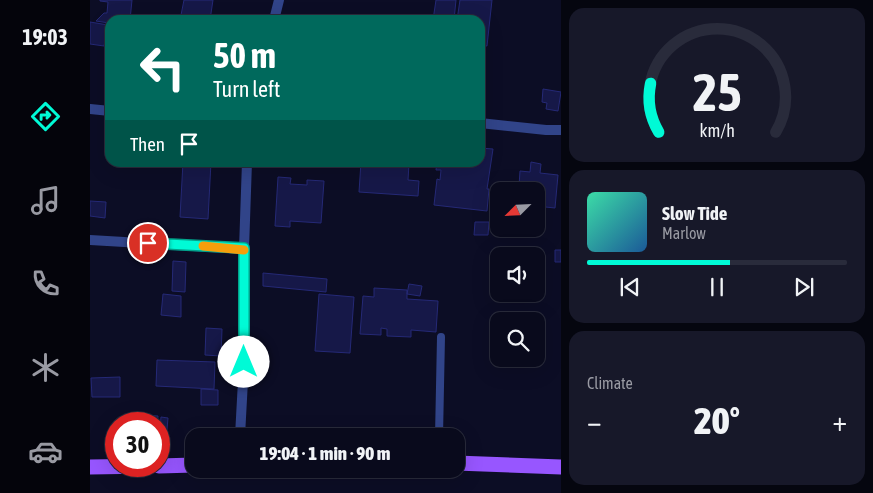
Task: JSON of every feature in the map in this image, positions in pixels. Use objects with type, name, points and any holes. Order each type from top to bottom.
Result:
[{"type":"main road","points":[[465,463],[560,467]]},
{"type":"main road","points":[[170,466],[185,465]]},
{"type":"main road","points":[[90,467],[105,467]]},
{"type":"street","points":[[275,15],[279,0]]},
{"type":"street","points":[[90,109],[105,110]]},
{"type":"street","points":[[485,124],[560,130]]},
{"type":"street","points":[[240,428],[244,362],[244,248],[247,167]]},
{"type":"street","points":[[90,240],[244,248]]},
{"type":"lane","points":[[439,428],[441,338]]},
{"type":"building","points":[[132,0],[130,15],[105,15],[105,22],[96,21],[104,13],[107,13],[108,2],[100,1]]},
{"type":"building","points":[[184,0],[213,0],[211,15],[181,15]]},
{"type":"building","points":[[436,0],[456,0],[454,15],[434,15]]},
{"type":"building","points":[[460,0],[492,0],[487,46],[485,46],[485,15],[458,15]]},
{"type":"building","points":[[90,22],[105,24],[104,46],[90,44]]},
{"type":"building","points":[[543,89],[561,92],[558,111],[546,109],[547,103],[542,102]]},
{"type":"building","points":[[485,148],[493,149],[487,189],[489,189],[487,211],[434,205],[437,179],[440,180],[441,170],[436,170],[436,167],[485,167]]},
{"type":"building","points":[[531,162],[541,164],[540,173],[558,175],[555,208],[545,207],[545,182],[519,182],[520,171],[530,172]]},
{"type":"building","points":[[183,167],[211,167],[208,219],[180,217]]},
{"type":"building","points":[[361,167],[409,167],[408,180],[419,181],[418,196],[359,192]]},
{"type":"building","points":[[278,177],[291,178],[290,184],[307,185],[307,180],[324,181],[321,223],[290,221],[290,227],[275,226]]},
{"type":"building","points":[[90,201],[106,202],[105,218],[90,216]]},
{"type":"building","points":[[475,222],[489,222],[488,235],[474,235]]},
{"type":"building","points":[[555,250],[561,250],[561,262],[555,262]]},
{"type":"building","points":[[173,261],[186,262],[185,292],[172,291]]},
{"type":"building","points":[[263,273],[327,279],[326,292],[263,286]]},
{"type":"building","points":[[409,284],[422,286],[420,296],[407,294]]},
{"type":"building","points":[[374,288],[407,290],[407,299],[438,301],[436,332],[411,330],[411,337],[387,336],[387,329],[381,328],[381,335],[360,334],[363,296],[374,297]]},
{"type":"building","points":[[163,294],[181,296],[181,317],[161,315]]},
{"type":"building","points":[[319,294],[354,297],[350,353],[315,351]]},
{"type":"building","points":[[206,328],[222,329],[221,356],[205,355]]},
{"type":"building","points":[[157,360],[215,362],[214,389],[156,386]]},
{"type":"building","points":[[120,377],[120,397],[92,397],[91,378]]},
{"type":"building","points":[[201,389],[218,390],[218,405],[201,405]]},
{"type":"slow traffic","points":[[203,246],[244,248],[244,250]]},
{"type":"route","points":[[148,243],[244,248],[244,362]]}]
